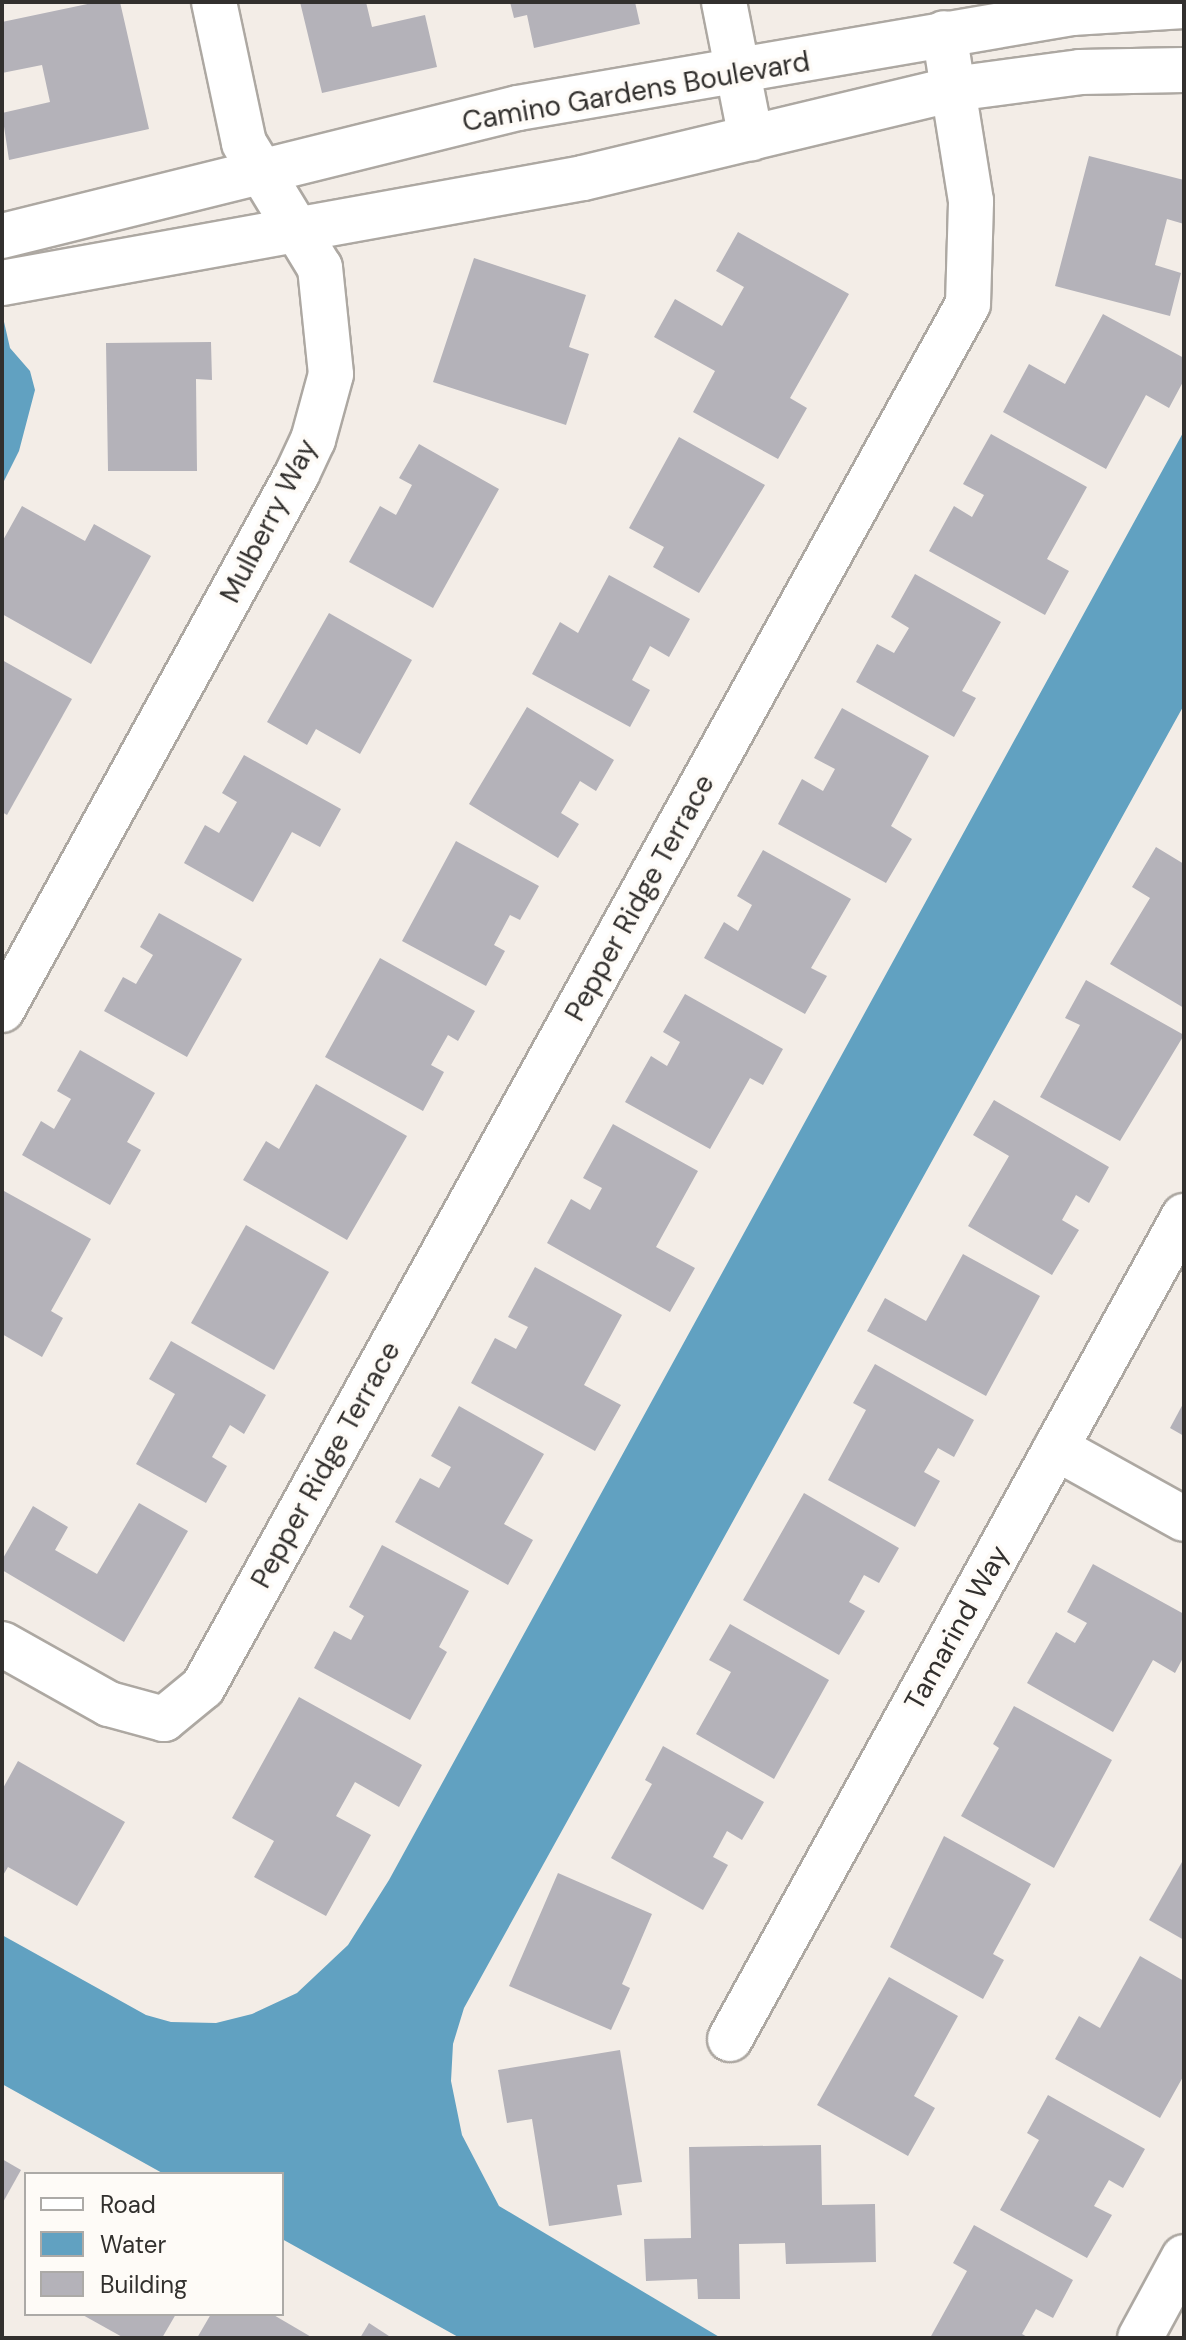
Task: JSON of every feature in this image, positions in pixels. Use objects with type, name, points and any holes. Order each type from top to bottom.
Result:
[{"type":"street","name":"Mulberry Way","points":[[2,1010],[313,440],[331,374],[320,268],[244,143],[214,2]]},
{"type":"street","points":[[724,2],[751,138]]},
{"type":"street","name":"Camino Gardens Boulevard","points":[[11,234],[263,174],[518,108],[738,73],[944,33],[1072,13],[1184,6]]},
{"type":"street","name":"Pepper Ridge Terrace","points":[[2,1644],[109,1704],[164,1719],[203,1687],[968,304],[971,201],[944,33]]},
{"type":"street","points":[[17,280],[583,178],[953,89],[1080,72],[1184,70]]},
{"type":"street","name":"Tamarind Way","points":[[730,2039],[1184,1216]]},
{"type":"street","points":[[1056,1448],[1184,1519]]},
{"type":"street","points":[[1140,2338],[1184,2257]]},
{"type":"water","points":[[2,313],[10,348],[30,371],[35,390],[19,451],[2,485]]},
{"type":"water","points":[[1184,431],[1184,705],[464,2008],[453,2044],[451,2081],[462,2135],[499,2206],[721,2338],[460,2338],[284,2240],[284,2172],[160,2172],[2,2084],[2,1935],[146,2015],[171,2022],[216,2023],[252,2014],[297,1993],[348,1945],[389,1880]]},
{"type":"building","points":[[97,2],[120,2],[149,129],[9,160],[2,113],[50,102],[42,65],[2,73],[2,22]]},
{"type":"building","points":[[300,2],[366,2],[372,27],[425,15],[437,67],[322,93]]},
{"type":"building","points":[[510,2],[635,2],[640,24],[534,48],[527,15],[514,18]]},
{"type":"building","points":[[1089,156],[1184,180],[1184,224],[1167,219],[1155,265],[1181,273],[1170,316],[1055,286]]},
{"type":"building","points":[[738,232],[849,294],[790,398],[807,408],[778,459],[693,412],[715,371],[654,337],[675,299],[722,326],[744,287],[716,271]]},
{"type":"building","points":[[474,258],[586,295],[569,347],[589,354],[566,425],[433,382]]},
{"type":"building","points":[[1103,314],[1184,358],[1184,380],[1169,408],[1146,395],[1106,469],[1003,412],[1029,364],[1065,384]]},
{"type":"building","points":[[211,342],[212,380],[196,379],[197,471],[108,471],[106,343]]},
{"type":"building","points":[[991,434],[1087,487],[1047,559],[1069,571],[1045,615],[929,551],[954,506],[972,517],[984,495],[963,484]]},
{"type":"building","points":[[679,437],[765,485],[699,593],[653,567],[664,547],[629,528]]},
{"type":"building","points":[[419,444],[499,489],[433,608],[349,562],[380,506],[396,515],[412,485],[399,478]]},
{"type":"building","points":[[22,506],[85,541],[94,524],[151,556],[91,664],[2,614],[2,542]]},
{"type":"building","points":[[915,574],[1001,622],[962,691],[976,698],[954,737],[856,682],[877,644],[894,653],[909,628],[891,617]]},
{"type":"building","points":[[609,575],[690,619],[669,657],[650,646],[632,680],[650,690],[630,727],[532,674],[560,622],[578,633]]},
{"type":"building","points":[[329,613],[412,660],[360,754],[316,729],[307,745],[267,722]]},
{"type":"building","points":[[2,660],[72,699],[7,815],[2,812]]},
{"type":"building","points":[[527,707],[614,760],[596,791],[580,781],[561,813],[579,824],[558,858],[469,804]]},
{"type":"building","points":[[842,708],[929,756],[891,826],[912,839],[886,883],[778,824],[802,779],[823,791],[835,769],[814,758]]},
{"type":"building","points":[[244,755],[341,809],[320,847],[292,832],[253,902],[184,863],[205,825],[219,833],[237,802],[222,793]]},
{"type":"building","points":[[456,841],[539,886],[520,920],[510,915],[494,945],[505,951],[486,986],[402,941]]},
{"type":"building","points":[[1156,847],[1184,864],[1184,1008],[1110,964],[1150,898],[1132,887]]},
{"type":"building","points":[[763,850],[851,899],[811,968],[827,976],[805,1014],[704,958],[724,922],[738,931],[752,905],[737,896]]},
{"type":"building","points":[[159,913],[242,959],[187,1057],[104,1011],[123,977],[136,984],[153,955],[140,947]]},
{"type":"building","points":[[380,958],[475,1011],[458,1041],[448,1035],[431,1065],[444,1072],[423,1111],[325,1057]]},
{"type":"building","points":[[1086,980],[1184,1035],[1120,1141],[1040,1097],[1080,1025],[1065,1018]]},
{"type":"building","points":[[685,994],[783,1049],[763,1085],[750,1078],[710,1149],[625,1102],[651,1056],[667,1066],[680,1042],[663,1032]]},
{"type":"building","points":[[80,1050],[155,1093],[127,1142],[141,1150],[110,1205],[22,1155],[41,1121],[54,1129],[71,1099],[57,1091]]},
{"type":"building","points":[[316,1084],[407,1136],[347,1240],[243,1180],[266,1141],[279,1149]]},
{"type":"building","points":[[994,1100],[1109,1167],[1089,1203],[1076,1195],[1062,1220],[1079,1230],[1052,1275],[968,1226],[1009,1156],[973,1135]]},
{"type":"building","points":[[613,1124],[698,1171],[656,1247],[695,1268],[670,1312],[547,1243],[571,1199],[590,1210],[602,1188],[583,1178]]},
{"type":"building","points":[[4,1191],[91,1239],[51,1311],[63,1318],[42,1357],[2,1334]]},
{"type":"building","points":[[246,1225],[329,1272],[274,1370],[191,1323]]},
{"type":"building","points":[[963,1254],[1040,1296],[986,1396],[867,1331],[885,1298],[926,1321]]},
{"type":"building","points":[[535,1267],[622,1315],[584,1385],[621,1405],[595,1451],[471,1383],[495,1338],[516,1349],[528,1327],[508,1317]]},
{"type":"building","points":[[171,1341],[266,1395],[244,1434],[230,1425],[212,1457],[227,1466],[206,1503],[136,1464],[175,1394],[149,1379]]},
{"type":"building","points":[[875,1364],[974,1420],[954,1457],[938,1448],[924,1472],[940,1481],[915,1527],[828,1480],[866,1410],[853,1403]]},
{"type":"building","points":[[1184,1402],[1184,1436],[1170,1428]]},
{"type":"building","points":[[459,1406],[544,1454],[504,1524],[533,1540],[508,1585],[395,1522],[420,1478],[439,1488],[451,1467],[431,1456]]},
{"type":"building","points":[[804,1493],[899,1548],[879,1583],[864,1575],[849,1602],[865,1611],[839,1655],[743,1600]]},
{"type":"building","points":[[139,1503],[188,1531],[124,1642],[2,1570],[2,1560],[33,1506],[68,1527],[55,1550],[97,1574]]},
{"type":"building","points":[[382,1545],[469,1591],[439,1647],[447,1652],[410,1720],[314,1668],[334,1631],[351,1640],[364,1616],[349,1607]]},
{"type":"building","points":[[1093,1564],[1184,1614],[1184,1656],[1175,1673],[1153,1660],[1113,1732],[1027,1683],[1056,1632],[1075,1643],[1087,1623],[1067,1612]]},
{"type":"building","points":[[730,1624],[829,1680],[774,1779],[696,1734],[731,1672],[709,1660]]},
{"type":"building","points":[[299,1697],[422,1765],[399,1807],[355,1782],[336,1816],[371,1835],[326,1916],[254,1877],[274,1841],[232,1818]]},
{"type":"building","points":[[1014,1706],[1112,1760],[1054,1868],[961,1816],[999,1748],[993,1744]]},
{"type":"building","points":[[663,1746],[764,1802],[742,1840],[727,1831],[713,1857],[728,1865],[703,1910],[611,1858],[652,1784],[645,1780]]},
{"type":"building","points":[[18,1761],[125,1822],[77,1906],[8,1867],[2,1877],[2,1790]]},
{"type":"building","points":[[944,1836],[1031,1884],[993,1954],[1004,1960],[983,1999],[890,1947]]},
{"type":"building","points":[[1184,1863],[1184,1940],[1149,1920]]},
{"type":"building","points":[[558,1873],[652,1914],[622,1984],[630,1988],[611,2030],[509,1986]]},
{"type":"building","points":[[1140,1956],[1184,1981],[1184,2075],[1160,2118],[1055,2059],[1079,2016],[1100,2028]]},
{"type":"building","points":[[889,1977],[958,2016],[914,2096],[935,2108],[908,2156],[817,2105]]},
{"type":"building","points":[[620,2050],[642,2182],[617,2185],[622,2215],[549,2226],[532,2119],[507,2123],[498,2070]]},
{"type":"building","points":[[1048,2095],[1145,2149],[1123,2188],[1109,2180],[1094,2206],[1112,2215],[1087,2258],[1000,2210],[1039,2140],[1027,2133]]},
{"type":"building","points":[[821,2145],[822,2205],[875,2204],[876,2262],[786,2264],[785,2243],[739,2244],[740,2299],[698,2299],[697,2279],[646,2281],[644,2239],[691,2238],[689,2147]]},
{"type":"building","points":[[2,2159],[21,2170],[2,2204]]},
{"type":"building","points":[[974,2225],[1073,2280],[1053,2318],[1036,2309],[1022,2334],[1029,2338],[930,2338],[967,2271],[953,2263]]},
{"type":"building","points":[[85,2316],[175,2316],[162,2338],[124,2338]]},
{"type":"building","points":[[210,2316],[275,2316],[313,2338],[197,2338]]},
{"type":"building","points":[[369,2323],[392,2338],[360,2338]]}]
